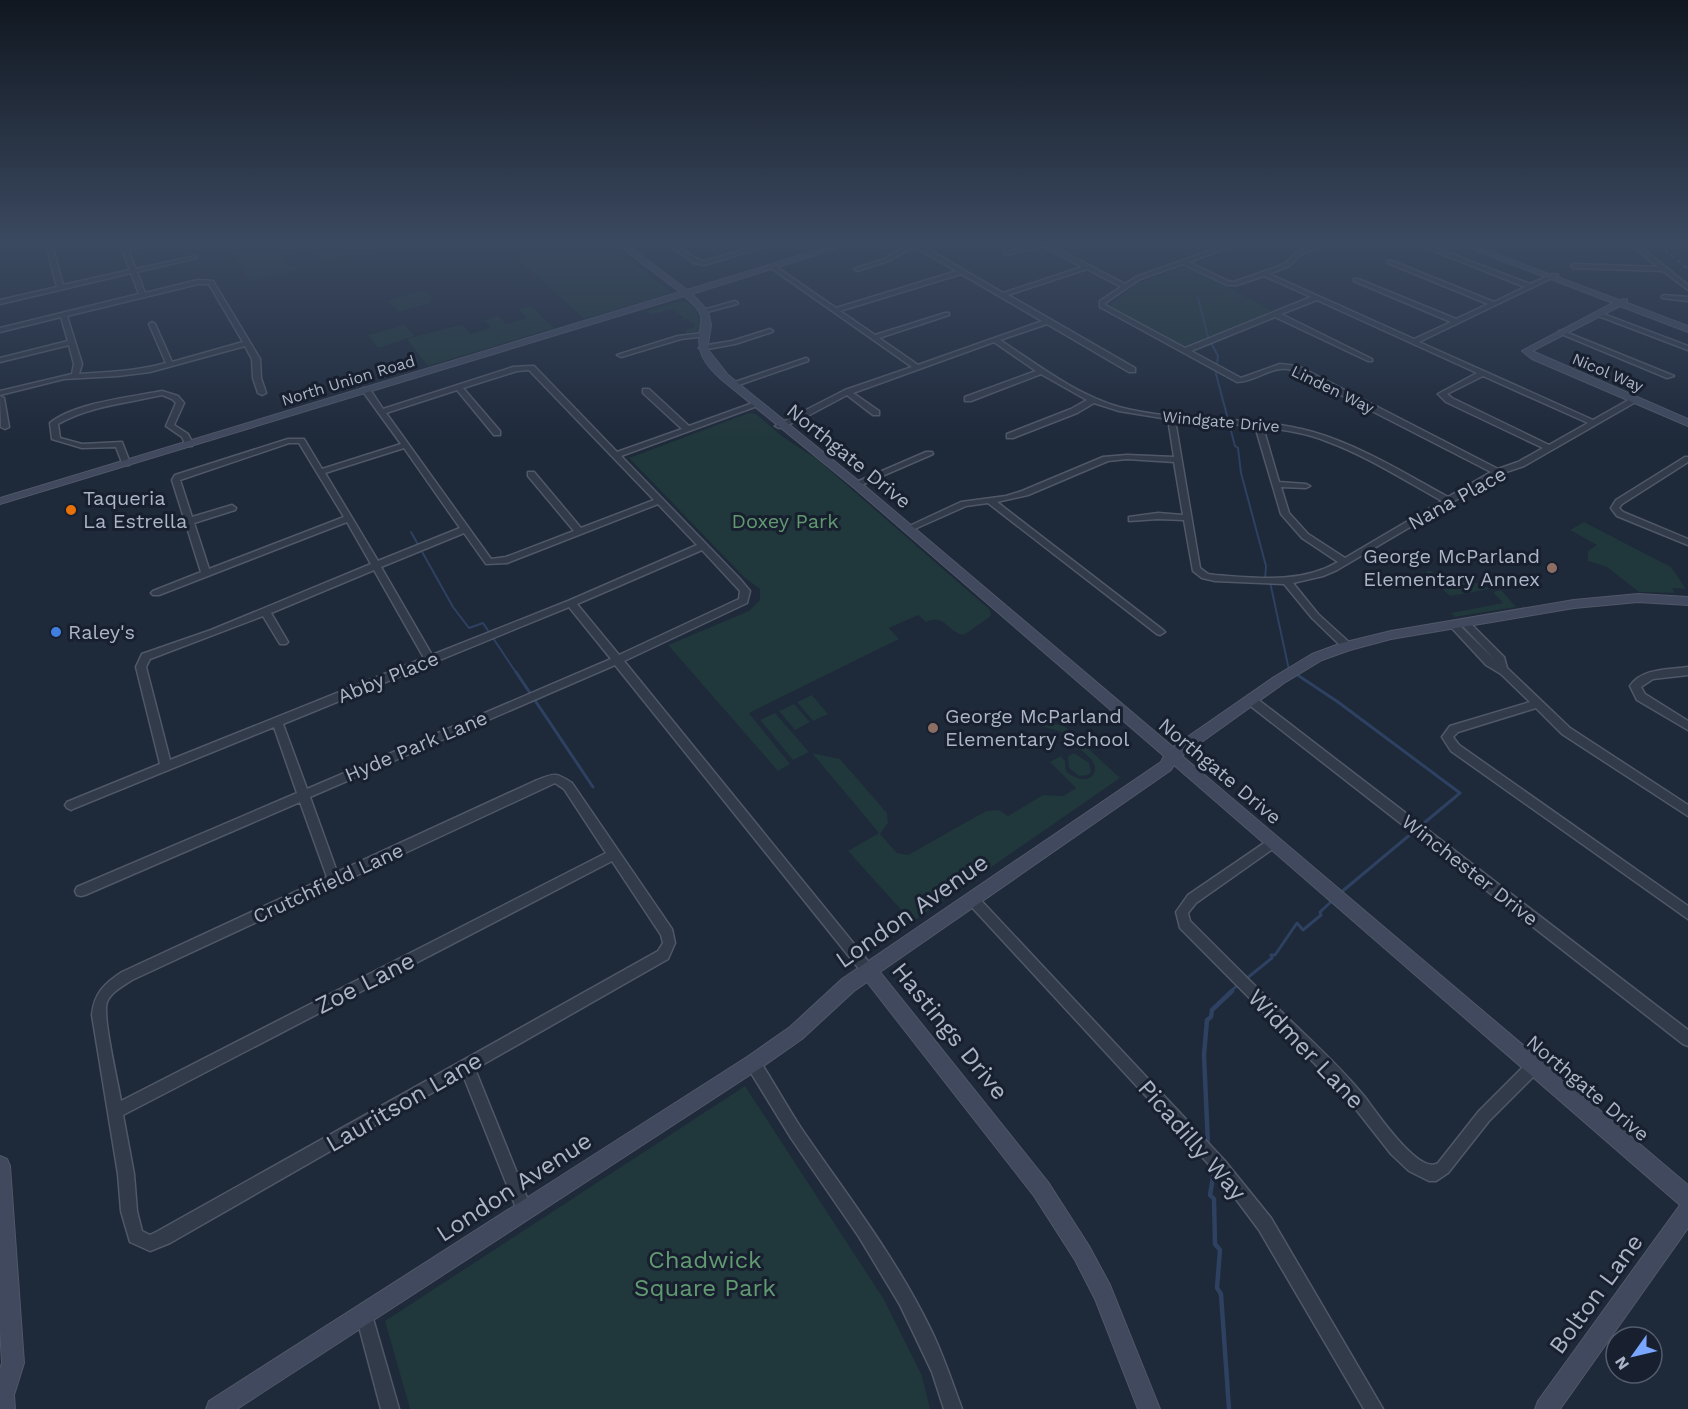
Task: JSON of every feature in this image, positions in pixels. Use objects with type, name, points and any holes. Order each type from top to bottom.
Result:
[{"type":"street","points":[[0,330],[81,311]]},
{"type":"street","points":[[228,311],[256,359],[257,378],[262,393]]},
{"type":"street","name":"North Union Road","points":[[0,501],[626,311]]},
{"type":"street","points":[[703,311],[706,325],[703,342]]},
{"type":"street","points":[[837,311],[917,367]]},
{"type":"street","points":[[1029,311],[1132,370]]},
{"type":"street","name":"Linden Way","points":[[1111,311],[1240,380],[1278,365],[1288,365],[1497,471]]},
{"type":"street","points":[[1184,351],[1283,311]]},
{"type":"street","points":[[1348,311],[1593,423]]},
{"type":"street","points":[[1431,311],[1457,322]]},
{"type":"street","points":[[1415,341],[1480,311]]},
{"type":"street","points":[[1562,332],[1604,311]]},
{"type":"street","points":[[1644,311],[1688,327]]},
{"type":"street","points":[[875,337],[948,314]]},
{"type":"street","points":[[1275,314],[1370,360]]},
{"type":"street","points":[[1598,314],[1688,348]]},
{"type":"street","points":[[64,315],[78,364],[75,375]]},
{"type":"street","points":[[780,426],[848,392],[1047,321]]},
{"type":"street","points":[[152,324],[170,364]]},
{"type":"street","points":[[621,355],[680,337],[703,342],[733,343],[770,332]]},
{"type":"street","points":[[1562,332],[1670,376]]},
{"type":"street","name":"Nicol Way","points":[[1562,332],[1526,351],[1688,423]]},
{"type":"street","name":"Windgate Drive","points":[[995,340],[1042,371],[1093,400],[1138,413],[1258,424],[1287,428],[1329,439],[1448,501]]},
{"type":"street","points":[[0,360],[71,342]]},
{"type":"street","name":"Northgate Drive","points":[[703,342],[707,358],[718,371],[780,426],[815,450],[856,484],[1688,1198]]},
{"type":"street","points":[[0,393],[75,375],[134,373],[247,344]]},
{"type":"street","points":[[733,384],[806,360]]},
{"type":"street","points":[[381,412],[522,367],[531,368],[703,546]]},
{"type":"street","points":[[968,399],[1042,371]]},
{"type":"street","points":[[1482,373],[1442,394],[1549,448]]},
{"type":"street","points":[[96,384],[105,375]]},
{"type":"street","points":[[459,388],[497,433]]},
{"type":"street","points":[[366,390],[489,562],[507,560],[659,501]]},
{"type":"street","points":[[646,391],[687,429]]},
{"type":"street","points":[[848,392],[876,413]]},
{"type":"street","points":[[126,463],[119,444],[82,446],[56,439],[54,423],[61,418],[102,406],[162,393],[172,395],[179,400],[180,403],[170,426],[185,436],[189,444]]},
{"type":"street","points":[[0,398],[5,427]]},
{"type":"street","points":[[1010,436],[1074,411],[1093,400]]},
{"type":"street","name":"Nana Place","points":[[1171,417],[1197,569],[1205,576],[1239,580],[1287,581],[1320,574],[1345,562],[1497,471],[1521,464],[1635,400]]},
{"type":"street","points":[[616,455],[756,405]]},
{"type":"street","points":[[1258,424],[1285,514],[1295,528],[1345,562]]},
{"type":"street","points":[[206,574],[176,480],[178,477],[288,441],[301,441],[349,518],[430,660]]},
{"type":"street","points":[[321,472],[406,445]]},
{"type":"street","points":[[856,484],[929,454]]},
{"type":"street","points":[[907,529],[964,504],[991,501],[1025,493],[1106,459],[1139,457],[1179,460]]},
{"type":"street","points":[[1686,462],[1619,502],[1615,508],[1620,514],[1688,542]]},
{"type":"street","points":[[531,474],[579,532]]},
{"type":"street","points":[[1275,484],[1306,486]]},
{"type":"street","points":[[991,501],[1160,632]]},
{"type":"street","points":[[190,521],[232,508]]},
{"type":"street","points":[[1132,519],[1158,516],[1187,518]]},
{"type":"street","points":[[156,593],[349,518]]},
{"type":"street","points":[[166,766],[144,680],[142,662],[151,654],[265,611],[466,529]]},
{"type":"street","name":"Hyde Park Lane","points":[[81,891],[740,604],[746,596],[737,581],[703,546]]},
{"type":"street","name":"Abby Place","points":[[71,805],[571,603],[703,546]]},
{"type":"street","points":[[1287,581],[1315,616],[1347,646]]},
{"type":"street","name":"London Avenue","points":[[217,1409],[753,1063],[796,1033],[848,986],[1166,766],[1171,756],[1279,680],[1308,663],[1347,646],[1391,634],[1574,604],[1615,600],[1688,601]]},
{"type":"street","name":"Hastings Drive","points":[[571,603],[1041,1189],[1082,1253],[1103,1292],[1149,1409]]},
{"type":"street","points":[[265,611],[283,642]]},
{"type":"street","points":[[1460,624],[1490,662],[1503,671],[1566,731],[1688,811]]},
{"type":"street","points":[[1688,671],[1639,680],[1635,686],[1638,693],[1648,703],[1688,726]]},
{"type":"street","name":"Winchester Drive","points":[[1252,701],[1688,1039]]},
{"type":"street","points":[[1536,704],[1454,729],[1447,737],[1455,748],[1688,913]]},
{"type":"street","points":[[277,721],[334,880]]},
{"type":"street","name":"Lauritson Lane","points":[[116,1111],[132,1228],[136,1236],[150,1243],[663,955],[669,943],[667,933],[650,911],[568,786],[556,778]]},
{"type":"street","name":"Crutchfield Lane","points":[[116,1111],[99,1015],[99,1003],[103,994],[111,986],[127,976],[556,778]]},
{"type":"street","name":"Widmer Lane","points":[[1273,842],[1184,907],[1182,912],[1185,924],[1328,1067],[1396,1149],[1414,1166],[1436,1173],[1443,1168],[1484,1116],[1533,1067]]},
{"type":"street","name":"Zoe Lane","points":[[116,1111],[613,855]]},
{"type":"street","name":"Picadilly Way","points":[[972,899],[1226,1174],[1265,1224],[1374,1409]]},
{"type":"street","points":[[753,1063],[795,1131],[882,1257],[925,1333],[944,1378],[953,1409]]},
{"type":"street","points":[[467,1067],[524,1210]]},
{"type":"street","points":[[0,1166],[13,1363],[2,1398]]},
{"type":"street","name":"Bolton Lane","points":[[1546,1409],[1688,1210]]},
{"type":"street","points":[[364,1315],[390,1409]]},
{"type":"green space","points":[[520,311],[536,311],[554,328],[428,366],[407,339],[462,325],[471,334],[491,328],[484,320],[498,316],[506,324],[527,318]]},
{"type":"green space","points":[[575,311],[612,311],[584,319]]},
{"type":"green space","points":[[648,311],[667,311],[651,315]]},
{"type":"green space","points":[[675,311],[696,311],[700,322],[697,331],[687,333],[685,330],[695,325],[687,319],[679,321],[684,318]]},
{"type":"green space","points":[[1118,311],[1273,311],[1184,346]]},
{"type":"green space","points":[[405,325],[414,336],[378,348],[368,335]]},
{"type":"green space","name":"Doxey Park","points":[[749,413],[756,414],[783,437],[817,459],[990,610],[991,616],[964,635],[938,620],[926,622],[918,615],[889,628],[899,639],[749,713],[790,764],[778,771],[668,645],[749,611],[760,600],[760,589],[745,578],[629,458]]},
{"type":"green space","points":[[1584,522],[1671,567],[1686,589],[1672,588],[1675,593],[1639,592],[1607,567],[1588,561],[1588,551],[1597,545],[1570,530]]},
{"type":"green space","points":[[1429,570],[1449,582],[1470,581],[1490,589],[1450,596],[1429,576],[1423,574]]},
{"type":"green space","points":[[1501,590],[1516,607],[1455,617],[1451,613],[1503,603],[1493,592]]},
{"type":"green space","points":[[812,695],[828,714],[813,721],[797,702]]},
{"type":"green space","points":[[794,704],[810,722],[795,730],[779,711]]},
{"type":"green space","points":[[775,713],[809,752],[793,760],[760,720]]},
{"type":"green space","points":[[1045,718],[1054,724],[1064,726],[1120,778],[912,922],[848,851],[879,833],[812,753],[840,759],[887,813],[888,823],[880,834],[897,853],[908,855],[986,811],[999,810],[1008,816],[1043,795],[1063,796],[1076,788],[1050,762],[1061,756],[1065,761],[1066,771],[1074,777],[1084,779],[1092,776],[1095,766],[1092,760],[1062,732],[1034,724]]},
{"type":"green space","points":[[1074,753],[1089,763],[1091,771],[1089,775],[1079,776],[1069,768],[1068,756]]},
{"type":"green space","name":"Chadwick Square Park","points":[[745,1086],[883,1298],[922,1376],[930,1409],[410,1409],[385,1321]]},
{"type":"waterway","points":[[1201,311],[1208,337],[1218,356],[1216,374],[1235,446],[1238,448],[1241,473],[1266,566],[1265,579],[1270,582],[1289,670],[1295,674]]},
{"type":"waterway","points":[[411,532],[453,607],[469,628],[483,623],[517,674]]},
{"type":"waterway","points":[[516,672],[593,787]]},
{"type":"waterway","points":[[1293,672],[1338,702],[1460,793],[1339,894]]},
{"type":"waterway","points":[[1246,979],[1272,958],[1271,955],[1275,955],[1297,923],[1303,930],[1321,915],[1320,912],[1334,899]]},
{"type":"waterway","points":[[1230,992],[1240,983]]},
{"type":"waterway","points":[[1208,1145],[1204,1055],[1207,1020],[1211,1017],[1212,1010],[1232,991]]},
{"type":"waterway","points":[[1215,1166],[1210,1195],[1214,1199],[1215,1244],[1220,1250],[1217,1288],[1221,1294],[1229,1409]]},
{"type":"place","name":"Taqueria La Estrella","points":[[71,510]]},
{"type":"place","name":"George McParland Elementary Annex","points":[[1552,568]]},
{"type":"place","name":"Raley's","points":[[56,632]]},
{"type":"place","name":"George McParland Elementary School","points":[[933,728]]}]
